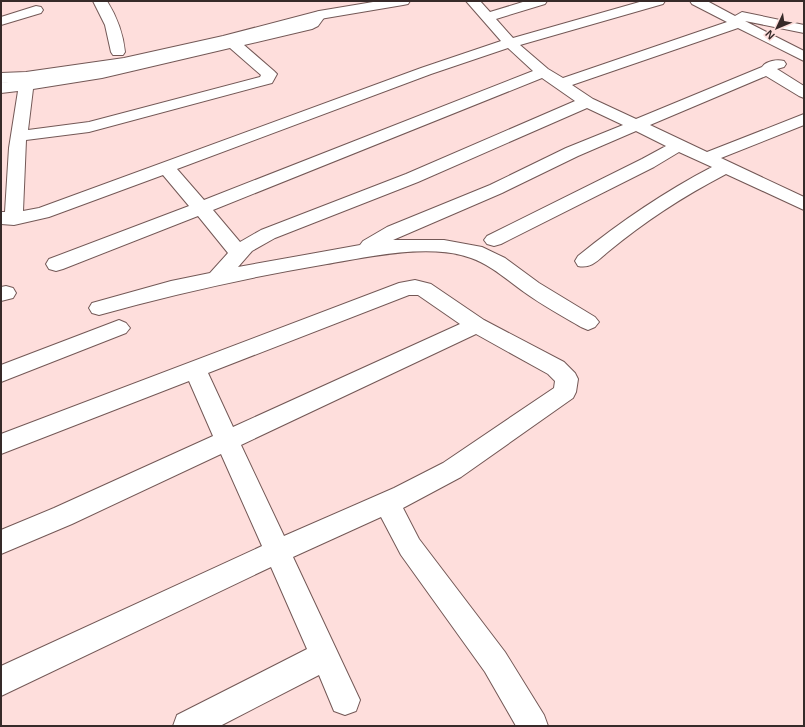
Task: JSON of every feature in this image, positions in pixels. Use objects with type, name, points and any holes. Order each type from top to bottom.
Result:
[{"type":"street","points":[[100,1],[108,12],[116,39],[118,52]]},
{"type":"street","points":[[1,78],[26,77],[124,62],[225,40],[319,15],[403,1]]},
{"type":"street","points":[[473,1],[510,43],[543,72],[587,102],[804,204]]},
{"type":"street","points":[[487,17],[540,1]]},
{"type":"street","points":[[26,86],[13,143],[7,219],[43,213],[426,71],[510,43],[658,1]]},
{"type":"street","points":[[697,1],[801,29],[804,15]]},
{"type":"street","points":[[723,8],[738,23],[802,56]]},
{"type":"street","points":[[1,21],[36,10]]},
{"type":"street","points":[[1,73],[39,69],[286,17],[319,15]]},
{"type":"street","points":[[1,88],[26,86],[102,73],[233,43],[307,26],[313,23],[319,15]]},
{"type":"street","points":[[562,84],[738,23]]},
{"type":"street","points":[[13,143],[147,113],[267,80],[269,74],[233,43]]},
{"type":"street","points":[[358,252],[394,231],[496,189],[572,152],[767,70],[769,67],[802,56]]},
{"type":"street","points":[[767,70],[804,93]]},
{"type":"street","points":[[56,264],[543,72]]},
{"type":"street","points":[[217,277],[245,247],[268,234],[412,178],[587,102]]},
{"type":"street","points":[[707,158],[804,119]]},
{"type":"street","points":[[494,240],[648,163],[679,145]]},
{"type":"street","points":[[166,167],[239,253]]},
{"type":"street","points":[[585,261],[625,229],[671,198],[726,167]]},
{"type":"street","points":[[99,308],[217,277],[392,246],[444,246],[475,252],[498,263],[532,288],[588,322]]},
{"type":"street","points":[[1,444],[406,288],[415,287],[424,289],[477,325],[556,368],[567,379],[565,392],[452,470],[386,503],[1,681]]},
{"type":"street","points":[[1,542],[228,440],[477,325]]},
{"type":"street","points":[[1,374],[119,328]]},
{"type":"street","points":[[195,370],[228,440],[344,700]]},
{"type":"street","points":[[386,503],[410,546],[495,662],[533,726]]},
{"type":"street","points":[[188,726],[325,656]]}]
